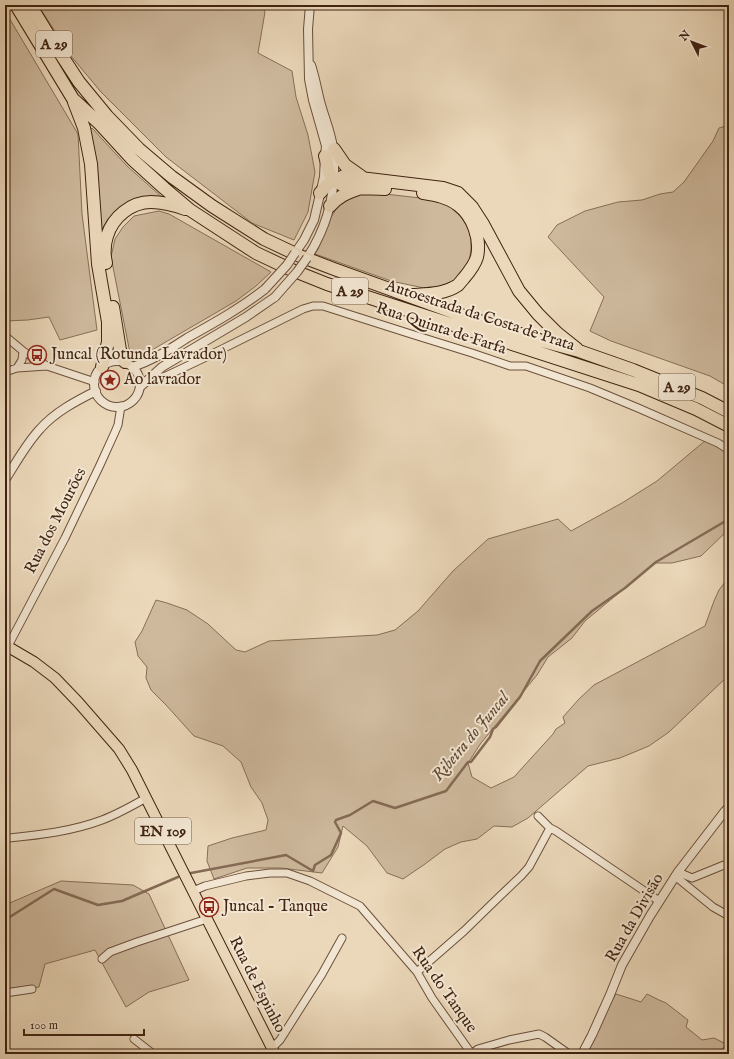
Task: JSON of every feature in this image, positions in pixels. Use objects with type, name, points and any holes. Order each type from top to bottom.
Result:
[{"type":"highway","name":"Autoestrada da Costa de Prata","points":[[16,5],[73,99],[132,159],[190,210],[256,253],[327,284],[639,385],[696,409],[729,426]]},
{"type":"highway","name":"Autoestrada da Costa de Prata","points":[[30,5],[79,82],[102,111],[139,149],[172,177],[212,206],[264,239],[300,256],[464,316],[542,341],[579,351],[633,370],[702,398],[729,412]]},
{"type":"highway","points":[[73,99],[84,128],[91,164],[97,259],[108,322],[108,342],[102,367]]},
{"type":"highway","points":[[330,152],[364,183]]},
{"type":"highway","points":[[330,152],[329,171],[335,179]]},
{"type":"highway","points":[[320,193],[325,186],[335,179],[344,176],[382,188],[446,198],[458,205],[468,215],[475,230],[478,243],[476,257],[469,271],[458,285],[442,293],[407,295]]},
{"type":"highway","points":[[330,206],[343,194],[364,183],[443,188],[458,193],[472,206],[519,290],[538,314],[579,351]]},
{"type":"highway","points":[[128,364],[120,350],[104,255],[107,236],[111,226],[125,211],[143,203],[161,202],[190,210]]},
{"type":"main road","name":"Rua de Espinho","points":[[6,646],[34,662],[55,678],[119,749],[132,770],[273,1051]]},
{"type":"street","points":[[310,5],[308,53],[330,152],[314,220],[304,240],[287,265],[265,289],[239,308],[157,356],[140,364],[128,364],[120,361],[110,362],[102,367],[98,371],[95,382],[96,391],[100,398],[113,406],[121,406],[129,403],[135,398],[143,384],[162,367],[246,317],[275,297],[297,272],[315,245],[325,224],[333,194],[335,179]]},
{"type":"street","name":"Rua Quinta de Farfa","points":[[143,384],[166,376],[304,309],[313,306],[323,306],[510,366],[526,366],[590,388],[718,443],[729,450]]},
{"type":"street","points":[[5,336],[23,351],[47,366],[95,382]]},
{"type":"street","points":[[17,368],[22,360],[23,351]]},
{"type":"street","points":[[128,364],[139,376],[143,384]]},
{"type":"street","points":[[5,372],[17,368],[47,366]]},
{"type":"street","points":[[5,480],[30,440],[40,428],[54,416],[96,391]]},
{"type":"street","name":"Rua dos Mourões","points":[[6,646],[65,538],[100,465],[118,425],[121,406]]},
{"type":"street","points":[[5,839],[71,829],[102,820],[146,798]]},
{"type":"street","name":"Rua da Divisão","points":[[582,1054],[604,1009],[622,965],[659,901],[676,874],[729,807]]},
{"type":"street","points":[[538,816],[550,828],[556,830],[659,901]]},
{"type":"street","points":[[417,972],[464,931],[521,876],[529,867],[550,828]]},
{"type":"street","points":[[676,874],[692,878],[724,865],[729,865]]},
{"type":"street","name":"Rua do Tanque","points":[[193,891],[205,886],[240,877],[270,872],[287,873],[310,881],[360,906],[417,972],[432,998],[471,1054],[478,1049],[497,1043],[539,1034],[569,1054]]},
{"type":"street","points":[[676,874],[712,907],[729,916]]},
{"type":"street","points":[[102,959],[110,952],[130,944],[207,919]]},
{"type":"street","points":[[273,1051],[322,974],[342,938]]},
{"type":"street","points":[[5,993],[32,989]]},
{"type":"street","points":[[134,1039],[153,1054]]},
{"type":"shaded area","points":[[38,5],[262,5],[265,12],[258,53],[292,71],[296,97],[308,135],[315,172],[308,212],[294,240],[252,223],[166,157],[101,92],[71,56]]},
{"type":"shaded area","points":[[5,11],[78,134],[82,214],[97,330],[60,340],[49,317],[5,321]]},
{"type":"shaded area","points":[[729,125],[729,387],[710,376],[611,341],[590,331],[604,297],[548,237],[557,225],[585,211],[618,202],[642,200],[660,194],[673,192],[684,182],[713,141],[719,128]]},
{"type":"shaded area","points":[[92,128],[127,166],[163,198],[138,198],[127,202],[108,220],[101,232],[99,248],[88,131]]},
{"type":"shaded area","points":[[368,192],[429,199],[444,203],[456,211],[467,224],[471,238],[469,262],[462,274],[453,282],[439,287],[424,288],[391,281],[315,254],[335,210],[350,197]]},
{"type":"shaded area","points":[[159,211],[169,214],[271,272],[256,286],[236,301],[136,358],[130,353],[111,257],[115,239],[123,227],[134,216]]},
{"type":"shaded area","points":[[706,440],[729,453],[729,529],[701,556],[672,563],[655,563],[585,621],[572,638],[548,657],[537,675],[481,743],[468,763],[472,777],[491,788],[514,777],[556,729],[565,723],[563,717],[594,685],[705,626],[719,590],[729,577],[729,675],[669,732],[649,746],[620,758],[588,766],[528,818],[512,827],[494,826],[477,839],[461,842],[445,849],[403,879],[387,873],[367,846],[343,826],[338,847],[322,873],[281,868],[247,868],[214,879],[207,861],[208,846],[232,838],[266,830],[268,820],[262,803],[251,787],[241,762],[223,746],[194,736],[151,690],[146,678],[147,667],[138,656],[135,642],[142,631],[156,600],[187,610],[208,624],[236,650],[245,652],[269,641],[377,635],[395,630],[418,611],[453,571],[488,539],[558,519],[571,531],[622,503],[657,481]]},
{"type":"shaded area","points":[[61,881],[133,885],[149,894],[189,980],[149,992],[126,1007],[95,950],[45,964],[39,987],[5,991],[5,905]]},
{"type":"shaded area","points":[[616,994],[641,1002],[647,994],[666,1003],[688,1020],[686,1027],[702,1040],[714,1038],[726,1044],[719,1054],[585,1054],[605,1012]]},
{"type":"waterway","name":"Ribeira do Juncal","points":[[191,873],[286,855],[313,871],[315,865],[331,855],[341,833],[335,822],[336,820],[350,815],[373,801],[395,808],[446,791],[468,762],[471,762],[490,737],[493,729],[520,697],[540,661],[592,611],[625,588],[656,562],[729,519]]},
{"type":"waterway","name":"Ribeira do Juncal","points":[[5,920],[54,889],[98,905],[122,901],[178,877]]},
{"type":"place","name":"Juncal (Rotunda Lavrador)","points":[[37,355]]},
{"type":"place","name":"Ao lavrador","points":[[110,380]]},
{"type":"place","name":"Juncal - Tanque","points":[[209,907]]}]
